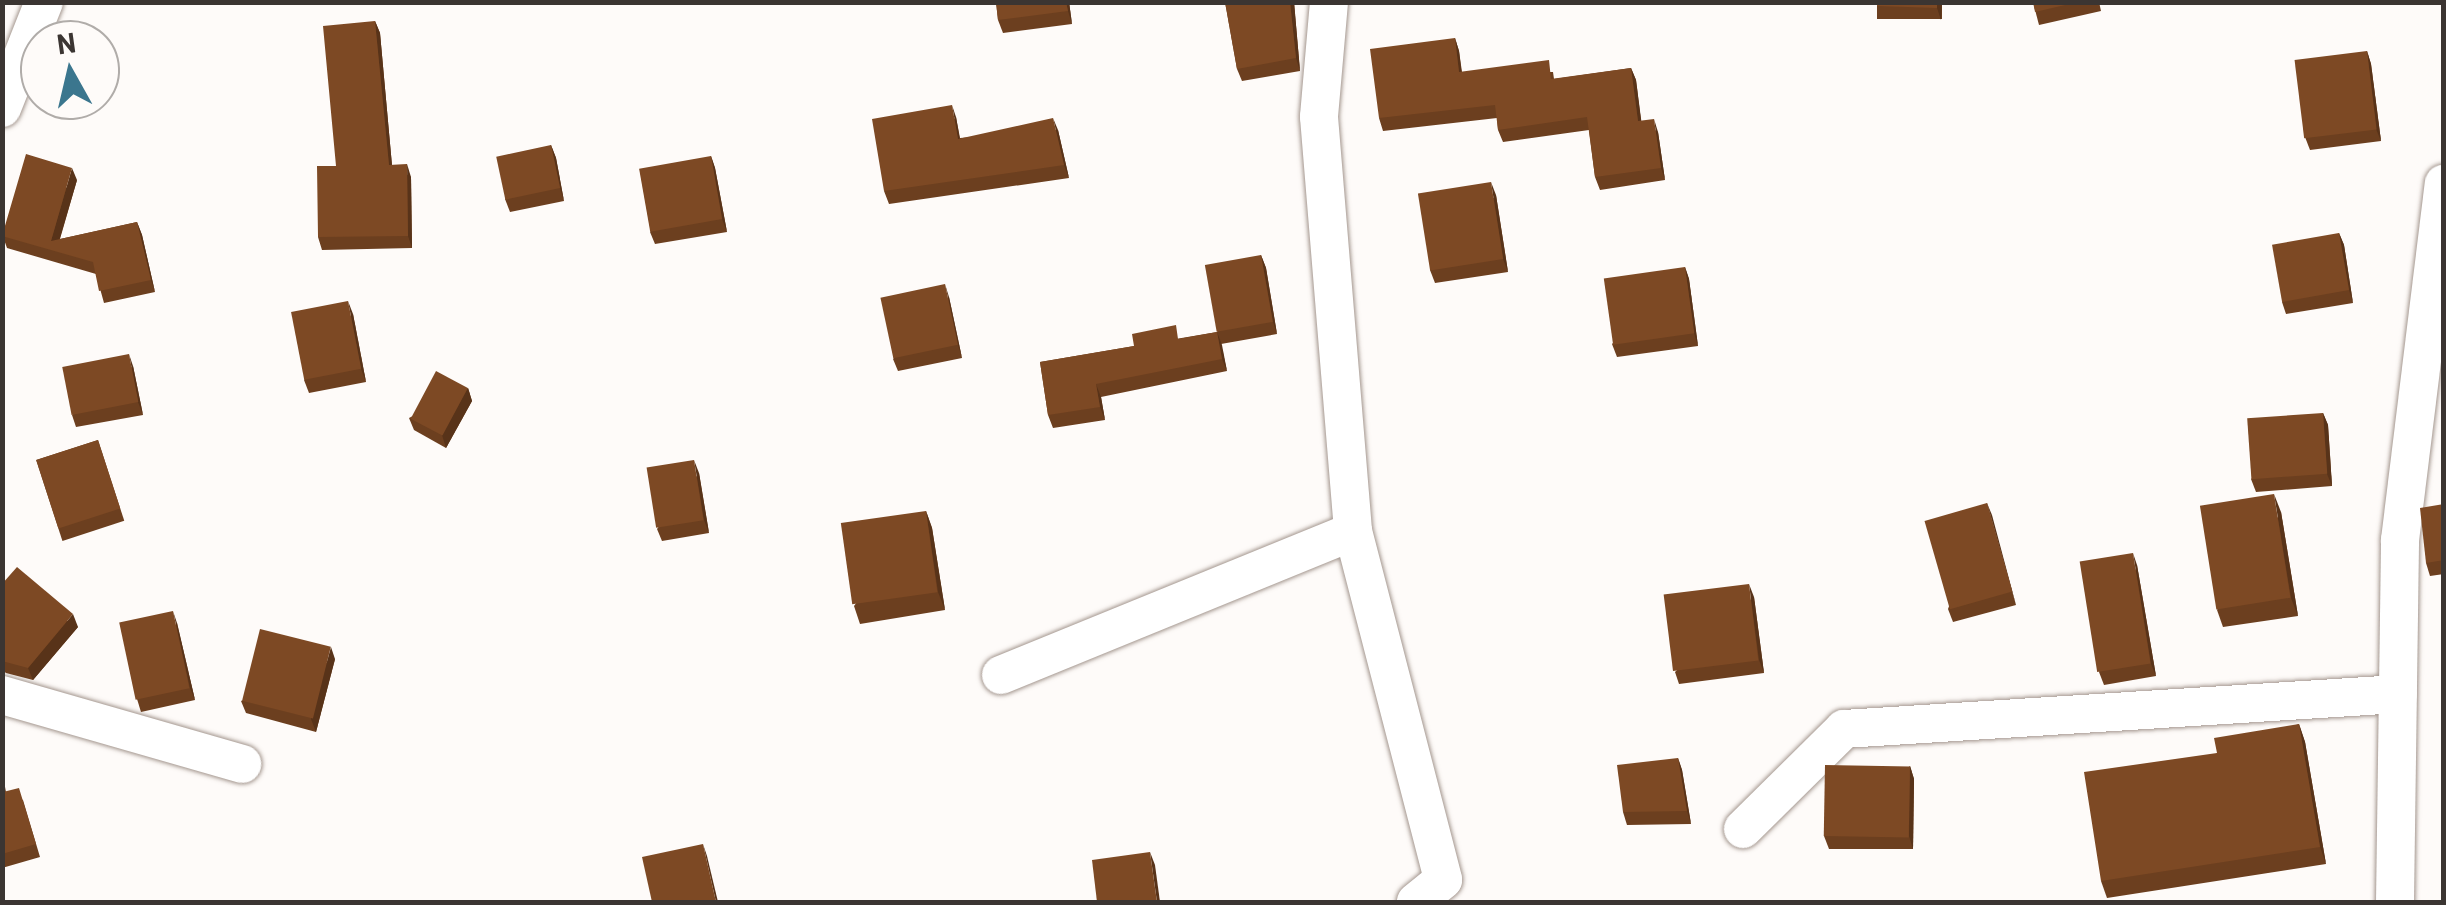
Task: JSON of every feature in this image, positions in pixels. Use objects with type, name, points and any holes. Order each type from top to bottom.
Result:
[{"type":"street","points":[[2,108],[44,2]]},
{"type":"street","points":[[1329,2],[1320,117],[1352,531],[1443,880],[1416,902]]},
{"type":"street","points":[[2395,902],[2400,540],[2444,184]]},
{"type":"street","points":[[1001,674],[1352,531]]},
{"type":"street","points":[[1743,828],[1844,729],[2398,694]]},
{"type":"street","points":[[2,695],[242,764]]},
{"type":"building","points":[[996,2],[1066,2],[1068,11],[998,20]]},
{"type":"building","points":[[1225,2],[1290,2],[1296,58],[1237,69]]},
{"type":"building","points":[[1877,2],[1937,2],[1937,8],[1877,6]]},
{"type":"building","points":[[2033,2],[2078,2],[2035,12]]},
{"type":"building","points":[[375,21],[389,165],[407,164],[408,236],[318,237],[317,166],[336,166],[323,26]]},
{"type":"building","points":[[1455,38],[1459,72],[1549,60],[1551,79],[1631,68],[1638,121],[1654,119],[1661,168],[1595,177],[1587,117],[1498,130],[1495,105],[1379,118],[1370,49]]},
{"type":"building","points":[[2367,51],[2377,129],[2304,138],[2295,60]]},
{"type":"building","points":[[952,105],[958,139],[1053,118],[1064,165],[884,191],[872,119]]},
{"type":"building","points":[[551,145],[560,188],[505,200],[496,157]]},
{"type":"building","points":[[26,154],[72,168],[51,241],[137,222],[151,280],[99,291],[93,262],[2,236]]},
{"type":"building","points":[[711,156],[722,219],[650,232],[639,169]]},
{"type":"building","points":[[1491,182],[1503,259],[1430,271],[1418,194]]},
{"type":"building","points":[[2339,233],[2349,290],[2282,302],[2272,245]]},
{"type":"building","points":[[1261,255],[1273,322],[1217,332],[1205,265]]},
{"type":"building","points":[[1685,267],[1694,333],[1613,345],[1604,278]]},
{"type":"building","points":[[945,284],[958,345],[893,358],[880,298]]},
{"type":"building","points":[[348,301],[361,369],[304,380],[291,312]]},
{"type":"building","points":[[1176,325],[1178,339],[1217,332],[1222,359],[1096,384],[1100,407],[1048,415],[1040,362],[1134,346],[1132,334]]},
{"type":"building","points":[[129,354],[138,402],[72,415],[62,367]]},
{"type":"building","points":[[436,371],[468,388],[442,436],[411,419]]},
{"type":"building","points":[[2323,413],[2327,474],[2251,479],[2247,418]]},
{"type":"building","points":[[98,440],[120,508],[58,529],[36,460]]},
{"type":"building","points":[[694,460],[704,520],[656,528],[647,468]]},
{"type":"building","points":[[2274,494],[2290,598],[2216,609],[2200,506]]},
{"type":"building","points":[[1987,503],[2012,591],[1950,609],[1925,521]]},
{"type":"building","points":[[2444,504],[2444,560],[2426,563],[2420,508]]},
{"type":"building","points":[[926,511],[937,592],[852,604],[841,523]]},
{"type":"building","points":[[2133,553],[2151,664],[2097,672],[2080,561]]},
{"type":"building","points":[[17,567],[73,614],[28,668],[2,661],[2,584]]},
{"type":"building","points":[[1749,584],[1758,660],[1673,671],[1664,594]]},
{"type":"building","points":[[173,611],[189,688],[136,700],[119,622]]},
{"type":"building","points":[[260,629],[331,647],[313,718],[242,701]]},
{"type":"building","points":[[2299,724],[2320,847],[2101,881],[2084,772],[2217,753],[2214,738]]},
{"type":"building","points":[[1678,758],[1687,811],[1623,812],[1617,765]]},
{"type":"building","points":[[1825,765],[1910,766],[1909,837],[1824,836]]},
{"type":"building","points":[[2,787],[3,792],[19,788],[36,844],[2,854]]},
{"type":"building","points":[[703,844],[716,902],[652,902],[642,857]]},
{"type":"building","points":[[1150,852],[1157,902],[1097,902],[1092,860]]}]
